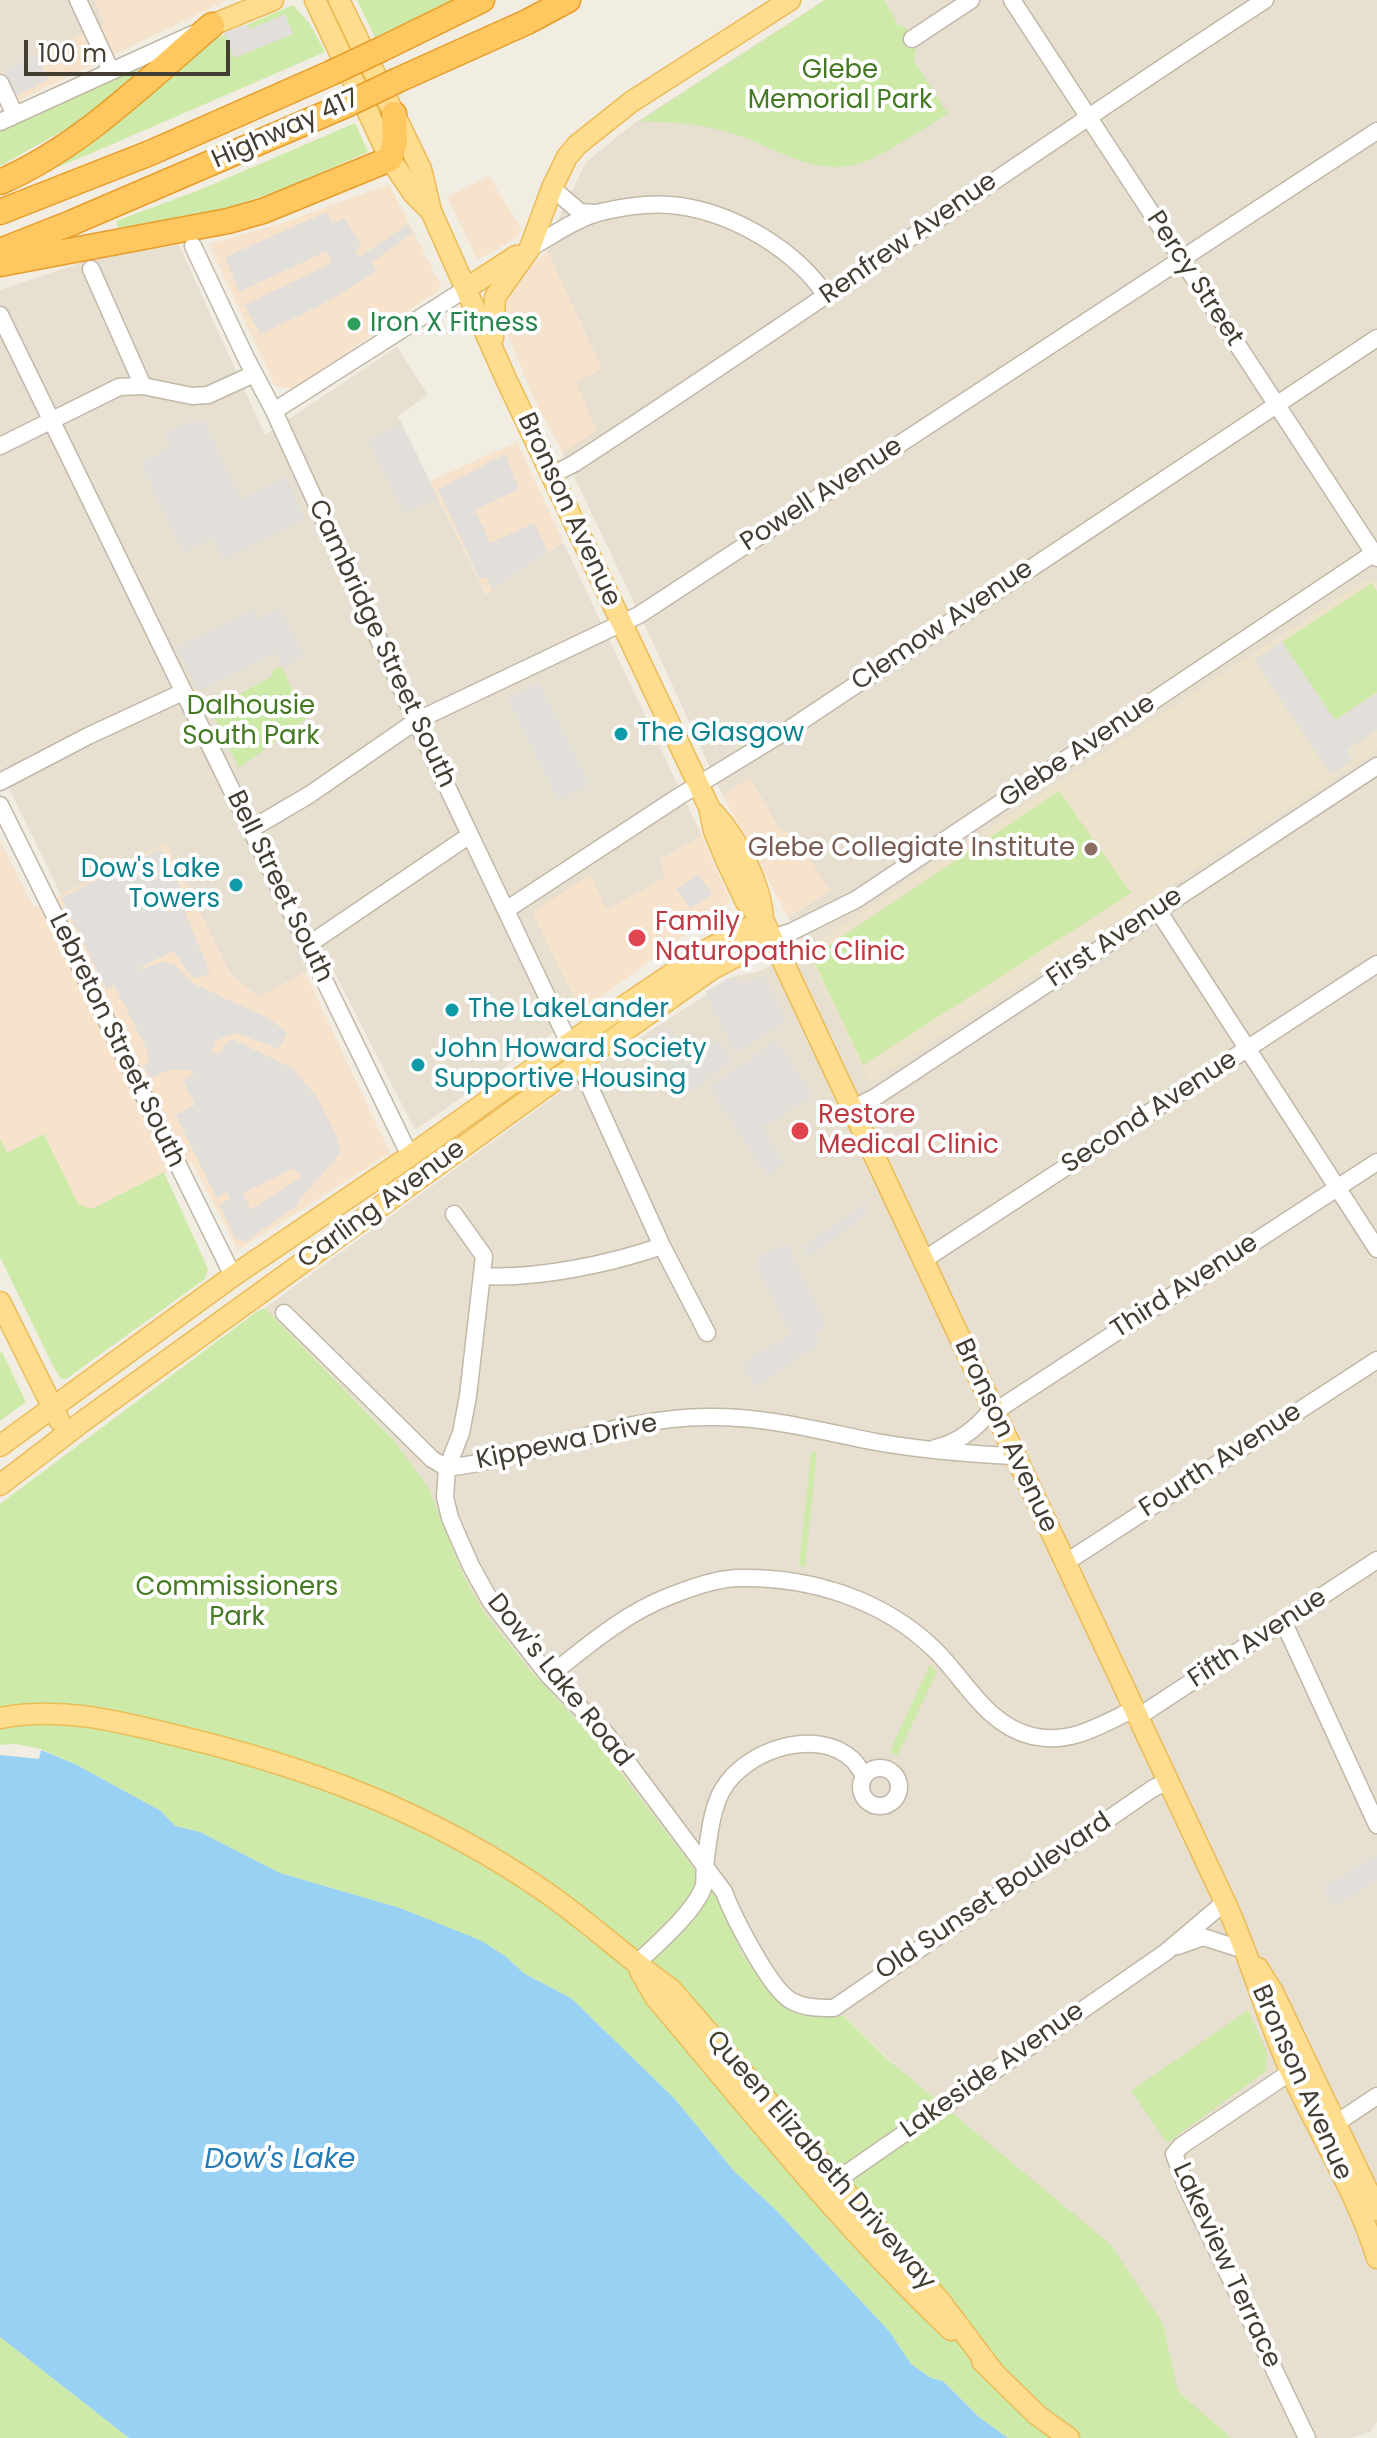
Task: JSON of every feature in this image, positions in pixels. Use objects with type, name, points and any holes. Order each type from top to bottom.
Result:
[{"type":"highway","points":[[0,212],[150,153],[331,73],[482,0]]},
{"type":"highway","name":"Highway 417","points":[[0,251],[346,105],[568,0]]},
{"type":"highway","points":[[0,182],[59,149],[110,114],[212,25]]},
{"type":"highway","points":[[0,264],[228,221],[273,207],[390,159],[395,141],[394,114]]},
{"type":"main road","points":[[212,25],[273,0]]},
{"type":"main road","name":"Bronson Avenue","points":[[315,0],[390,159],[413,193],[431,211]]},
{"type":"main road","name":"Bronson Avenue","points":[[339,0],[421,169],[431,211],[495,353],[698,785],[709,807],[729,833],[761,896],[768,929],[1225,1902],[1247,1951],[1260,1997],[1329,2128],[1377,2210]]},
{"type":"main road","points":[[495,353],[492,320],[495,297],[530,248],[567,157],[587,135],[631,102],[790,0]]},
{"type":"main road","points":[[467,288],[530,248]]},
{"type":"main road","name":"Carling Avenue","points":[[0,1446],[233,1276],[710,948],[768,929]]},
{"type":"main road","name":"Carling Avenue","points":[[0,1485],[67,1433],[768,929]]},
{"type":"main road","points":[[0,1302],[67,1433]]},
{"type":"main road","name":"Queen Elizabeth Driveway","points":[[0,1718],[48,1713],[126,1724],[280,1764],[362,1792],[427,1820],[476,1847],[583,1918],[636,1964],[655,1997],[828,2186],[940,2301],[992,2370],[1037,2415],[1069,2438]]},
{"type":"main road","name":"Bronson Avenue","points":[[1329,2128],[1377,2258]]},
{"type":"street","points":[[78,0],[111,71]]},
{"type":"street","points":[[912,39],[971,0]]},
{"type":"street","name":"Percy Street","points":[[1012,0],[1376,554]]},
{"type":"street","name":"Renfrew Avenue","points":[[552,475],[592,452],[827,297],[908,237],[1265,0]]},
{"type":"street","points":[[0,83],[8,119],[212,25]]},
{"type":"street","name":"Powell Avenue","points":[[251,829],[309,795],[416,721],[652,606],[1377,131]]},
{"type":"street","points":[[552,188],[580,212],[596,213],[655,205],[710,213],[771,242],[794,257],[827,297]]},
{"type":"street","points":[[530,248],[596,213]]},
{"type":"street","name":"Cambridge Street South","points":[[193,246],[274,411],[416,721],[569,1043]]},
{"type":"street","points":[[91,269],[143,386]]},
{"type":"street","points":[[274,411],[467,288]]},
{"type":"street","name":"Bell Street South","points":[[0,315],[410,1156]]},
{"type":"street","name":"Clemow Avenue","points":[[506,910],[791,728],[1377,338]]},
{"type":"street","points":[[0,446],[119,387],[143,386],[192,396],[208,395],[254,374]]},
{"type":"street","name":"Glebe Avenue","points":[[768,929],[793,931],[857,899],[1376,554]]},
{"type":"street","points":[[0,782],[88,736],[183,692]]},
{"type":"street","name":"First Avenue","points":[[852,1109],[877,1096],[1377,766]]},
{"type":"street","name":"Lebreton Street South","points":[[0,805],[233,1276]]},
{"type":"street","points":[[308,945],[470,835]]},
{"type":"street","points":[[1157,909],[1377,1249]]},
{"type":"street","name":"Second Avenue","points":[[922,1261],[1377,964]]},
{"type":"street","points":[[579,1063],[662,1246],[707,1333]]},
{"type":"street","name":"Third Avenue","points":[[993,1410],[1377,1162]]},
{"type":"street","points":[[454,1214],[484,1256],[483,1276],[513,1278],[628,1258],[662,1246]]},
{"type":"street","name":"Dow's Lake Road","points":[[483,1276],[462,1425],[447,1468],[446,1504],[471,1566],[491,1602],[549,1676],[607,1735],[724,1892],[733,1917],[778,1988],[789,1999],[820,2008]]},
{"type":"street","points":[[284,1313],[432,1459],[447,1468]]},
{"type":"street","name":"Fourth Avenue","points":[[1065,1563],[1377,1360]]},
{"type":"street","name":"Kippewa Drive","points":[[925,1449],[943,1446],[967,1435],[993,1410]]},
{"type":"street","name":"Kippewa Drive","points":[[447,1468],[483,1463],[621,1426],[707,1417],[781,1422],[925,1449],[1014,1456]]},
{"type":"street","name":"Fifth Avenue","points":[[549,1676],[611,1628],[669,1596],[738,1577],[814,1584],[868,1603],[915,1631],[998,1719],[1028,1735],[1054,1739],[1081,1735],[1136,1713],[1284,1623],[1377,1560]]},
{"type":"street","points":[[1284,1623],[1377,1825]]},
{"type":"street","points":[[636,1964],[669,1933],[704,1886],[712,1820],[722,1789],[738,1770],[762,1753],[783,1746],[824,1747],[852,1759],[864,1775]]},
{"type":"street","name":"Old Sunset Boulevard","points":[[820,2008],[834,2008],[1168,1781]]},
{"type":"street","name":"Lakeside Avenue","points":[[828,2186],[1166,1952],[1225,1902]]},
{"type":"street","name":"Lakeside Avenue","points":[[1166,1952],[1203,1937],[1247,1951]]},
{"type":"street","name":"Lakeview Terrace","points":[[1299,2067],[1181,2146],[1174,2154],[1191,2197],[1306,2436]]},
{"type":"street","points":[[1329,2128],[1377,2096]]},
{"type":"shaded area","points":[[0,0],[96,0],[105,24],[0,72]]},
{"type":"shaded area","points":[[96,0],[227,0],[12,104],[0,80],[0,72],[105,24]]},
{"type":"shaded area","points":[[824,0],[1377,0],[1377,2422],[1370,2432],[1351,2438],[1231,2438],[1178,2391],[1163,2324],[844,2016],[800,2015],[784,2007],[741,1952],[721,1904],[599,1744],[530,1670],[483,1611],[463,1575],[435,1505],[396,1443],[265,1308],[599,1064],[735,976],[758,972],[806,949],[788,917],[830,891],[780,830],[750,778],[723,796],[563,453],[533,397],[602,369],[547,251],[561,213],[586,162],[633,124]]},
{"type":"shaded area","points":[[285,14],[293,34],[234,58],[224,33],[247,24],[250,29]]},
{"type":"shaded area","points":[[36,55],[48,80],[16,96],[3,71]]},
{"type":"shaded area","points":[[489,176],[522,230],[518,236],[477,259],[447,197]]},
{"type":"shaded area","points":[[389,184],[442,288],[293,389],[275,386],[209,244],[286,222]]},
{"type":"shaded area","points":[[327,212],[333,223],[344,218],[362,247],[355,251],[359,257],[408,224],[413,233],[372,262],[377,271],[325,303],[261,334],[244,305],[332,263],[327,251],[239,292],[225,257]]},
{"type":"shaded area","points":[[179,245],[265,435],[397,347],[428,395],[398,416],[485,594],[563,542],[702,836],[660,859],[666,878],[606,910],[590,876],[533,912],[582,1013],[415,1130],[328,960],[259,997],[230,974],[166,844],[61,895],[0,770],[0,290],[98,257]]},
{"type":"shaded area","points":[[547,251],[602,369],[576,383],[597,430],[563,453],[533,397],[505,327],[503,310],[519,277]]},
{"type":"shaded area","points":[[205,420],[240,500],[286,477],[305,519],[224,559],[213,538],[183,554],[142,463],[171,448],[165,432]]},
{"type":"shaded area","points":[[401,423],[438,498],[405,514],[368,440]]},
{"type":"shaded area","points":[[517,442],[563,541],[486,595],[430,481]]},
{"type":"shaded area","points":[[505,454],[519,489],[475,510],[490,543],[534,523],[548,552],[492,590],[487,577],[480,580],[438,489]]},
{"type":"shaded area","name":"Glebe Collegiate Institute","points":[[1365,580],[1377,582],[1377,750],[869,1083],[806,949]]},
{"type":"shaded area","points":[[282,608],[304,657],[284,667],[275,653],[198,691],[176,647],[254,609],[259,619]]},
{"type":"shaded area","points":[[1282,642],[1335,720],[1377,693],[1377,730],[1347,750],[1353,760],[1331,775],[1254,660]]},
{"type":"shaded area","points":[[539,682],[590,784],[558,800],[507,698]]},
{"type":"shaded area","points":[[750,778],[780,830],[795,835],[830,891],[788,917],[723,796]]},
{"type":"shaded area","points":[[702,836],[730,901],[582,1013],[532,912],[590,875],[607,910],[665,878],[660,860]]},
{"type":"shaded area","points":[[0,840],[34,908],[166,843],[230,974],[259,997],[305,972],[390,1153],[238,1250],[191,1161],[93,1209],[78,1204],[44,1134],[7,1153],[0,1138]]},
{"type":"shaded area","points":[[161,848],[183,894],[183,907],[210,973],[199,978],[192,976],[173,951],[133,971],[164,962],[174,964],[192,983],[268,1018],[287,1032],[279,1049],[236,1033],[215,1041],[212,1053],[220,1053],[229,1040],[234,1040],[292,1068],[317,1097],[340,1149],[338,1156],[298,1205],[245,1242],[235,1238],[219,1204],[230,1199],[227,1192],[216,1197],[176,1115],[195,1105],[183,1080],[194,1074],[193,1071],[172,1069],[150,1078],[143,1065],[148,1064],[147,1049],[114,985],[107,990],[61,898]],"holes":[[[294,1168],[301,1177],[251,1210],[243,1193]]]},
{"type":"shaded area","points":[[698,874],[712,894],[690,909],[676,889]]},
{"type":"shaded area","points":[[766,976],[786,1021],[736,1053],[706,992],[730,977],[740,983]]},
{"type":"shaded area","points":[[667,1026],[691,1059],[718,1040],[733,1061],[688,1093],[649,1039]]},
{"type":"shaded area","points":[[777,1040],[813,1096],[763,1127],[784,1163],[767,1176],[710,1087]]},
{"type":"shaded area","points":[[866,1203],[869,1213],[807,1258],[802,1248]]},
{"type":"shaded area","points":[[788,1243],[826,1327],[817,1333],[821,1342],[756,1387],[743,1363],[790,1334],[755,1259]]},
{"type":"shaded area","points":[[1377,1855],[1377,1880],[1335,1906],[1323,1888]]},
{"type":"green space","points":[[357,0],[456,0],[376,40]]},
{"type":"green space","name":"Glebe Memorial Park","points":[[825,0],[884,0],[899,26],[905,26],[916,47],[914,61],[948,114],[881,154],[842,167],[789,157],[738,135],[710,128],[640,121]]},
{"type":"green space","points":[[293,5],[310,24],[325,52],[35,176],[205,43]]},
{"type":"green space","points":[[148,60],[151,65],[71,126],[0,166],[0,132]]},
{"type":"green space","points":[[355,123],[368,152],[284,189],[202,216],[118,228],[116,221],[202,189]]},
{"type":"green space","points":[[1372,583],[1377,592],[1377,692],[1335,721],[1282,642]]},
{"type":"green space","name":"Dalhousie South Park","points":[[281,666],[306,719],[239,768],[211,710],[271,677],[274,669]]},
{"type":"green space","points":[[1059,791],[1131,893],[863,1065],[812,957]]},
{"type":"green space","points":[[44,1134],[78,1204],[92,1209],[164,1172],[208,1269],[205,1279],[66,1379],[61,1379],[53,1366],[0,1257],[0,1138],[7,1153]]},
{"type":"green space","name":"Commissioners Park","points":[[265,1308],[396,1443],[429,1489],[463,1575],[483,1611],[530,1670],[599,1744],[721,1904],[741,1952],[765,1986],[784,2007],[800,2015],[844,2016],[886,2058],[1111,2245],[1163,2324],[1178,2391],[1231,2438],[1008,2438],[979,2417],[943,2381],[931,2378],[911,2364],[889,2331],[776,2210],[734,2171],[675,2099],[571,1998],[525,1974],[505,1956],[481,1941],[400,1908],[280,1873],[200,1832],[175,1826],[161,1811],[75,1764],[41,1749],[15,1744],[0,1745],[0,1504]]},
{"type":"green space","points":[[0,1353],[26,1402],[0,1421]]},
{"type":"green space","points":[[811,1452],[817,1452],[805,1567],[799,1566]]},
{"type":"green space","points":[[930,1664],[937,1672],[897,1756],[890,1751]]},
{"type":"green space","points":[[1248,2010],[1267,2052],[1266,2071],[1167,2143],[1131,2091]]},
{"type":"green space","points":[[0,2337],[129,2438],[0,2438]]},
{"type":"water","name":"Dow's Lake","points":[[41,1750],[75,1764],[161,1811],[175,1826],[200,1832],[280,1873],[400,1908],[482,1941],[525,1974],[571,1998],[675,2099],[734,2171],[776,2210],[889,2331],[911,2364],[931,2378],[943,2381],[979,2417],[1008,2438],[129,2438],[0,2337],[0,1755],[39,1759]]},
{"type":"place","name":"Iron X Fitness","points":[[354,324]]},
{"type":"place","name":"The Glasgow","points":[[621,734]]},
{"type":"place","name":"Glebe Collegiate Institute","points":[[1091,849]]},
{"type":"place","name":"Dow's Lake Towers","points":[[236,885]]},
{"type":"place","name":"Family Naturopathic Clinic","points":[[637,938]]},
{"type":"place","name":"The LakeLander","points":[[452,1010]]},
{"type":"place","name":"John Howard Society Supportive Housing","points":[[418,1065]]},
{"type":"place","name":"Restore Medical Clinic","points":[[800,1131]]}]
